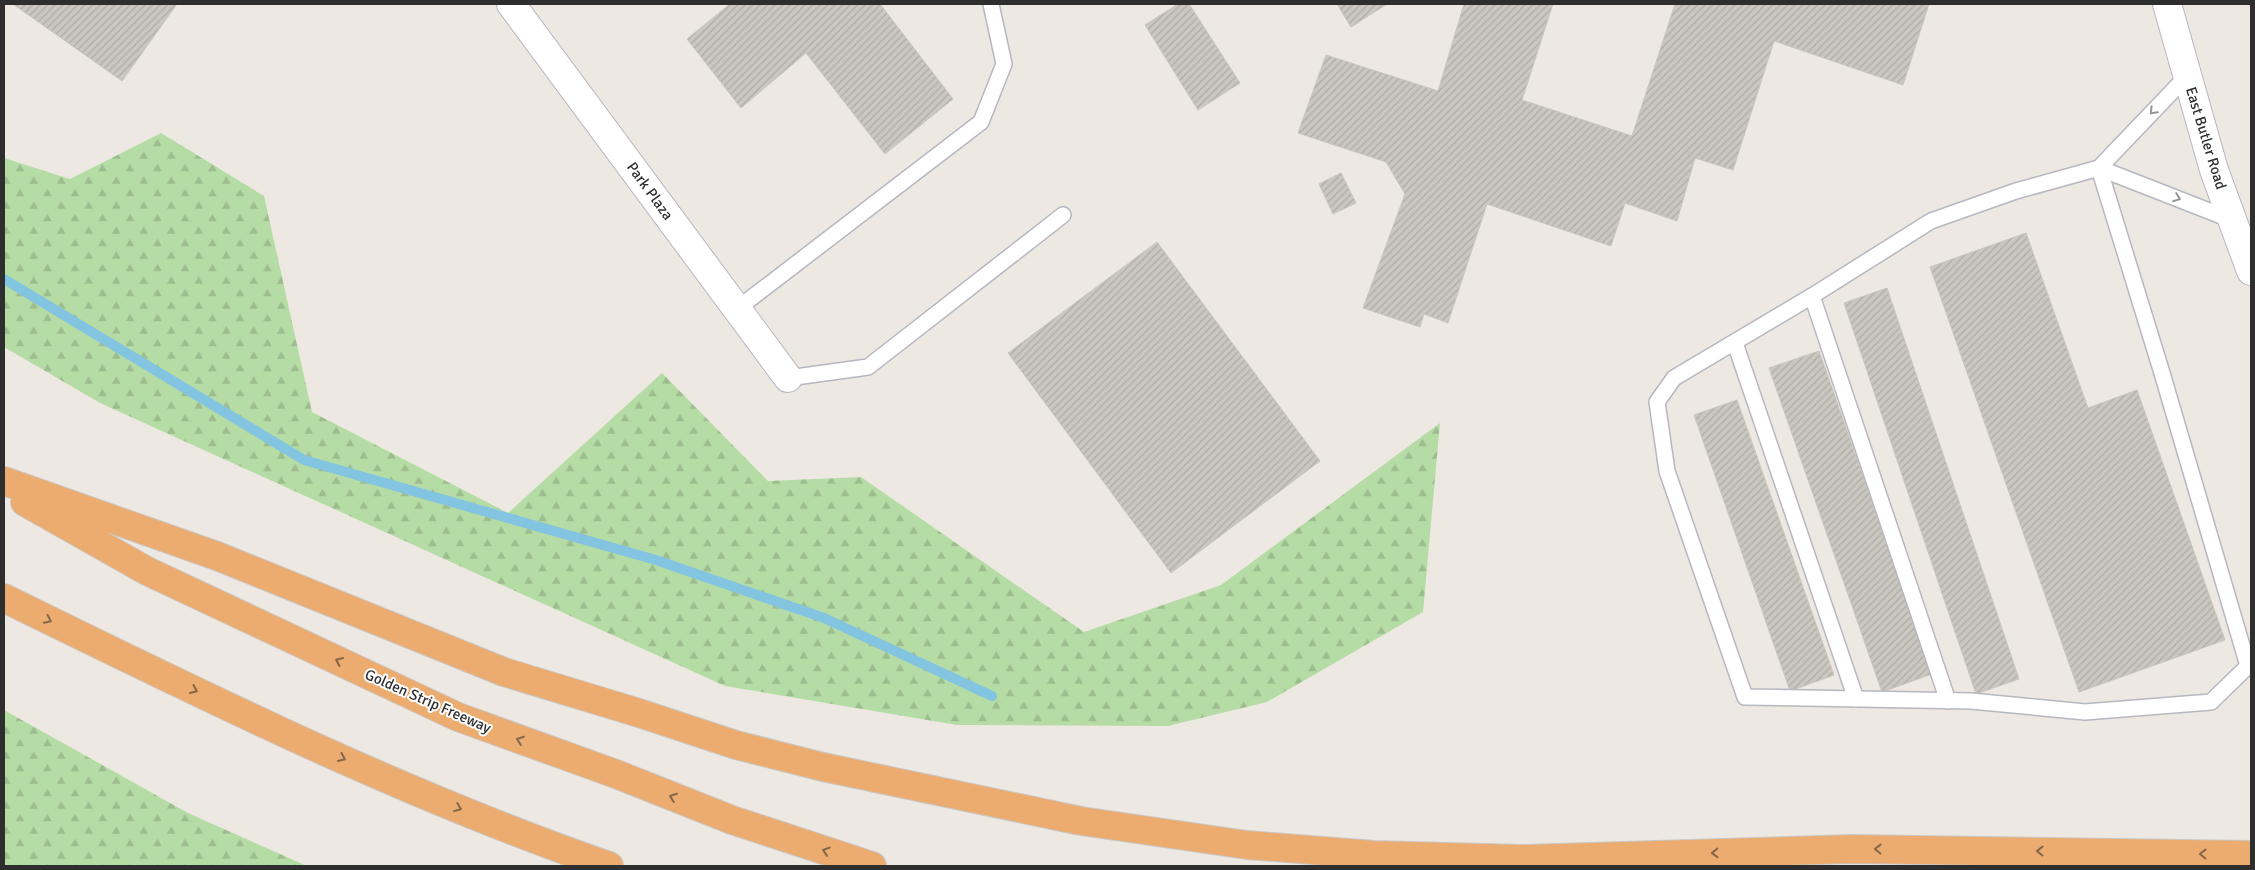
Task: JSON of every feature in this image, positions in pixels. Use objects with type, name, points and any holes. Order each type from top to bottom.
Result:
[{"type":"highway","points":[[4,481],[218,556],[504,672],[639,712],[736,745],[823,767],[1081,821],[1247,845],[1383,855],[1522,859],[1852,848],[2251,855]]},
{"type":"highway","name":"Golden Strip Freeway","points":[[4,490],[146,571],[458,717],[616,774],[732,820],[872,866]]},
{"type":"highway","points":[[4,598],[174,681],[413,790],[600,864]]},
{"type":"street","name":"Park Plaza","points":[[512,4],[788,378]]},
{"type":"street","name":"East Butler Road","points":[[2167,4],[2214,170],[2251,271]]},
{"type":"lane","points":[[737,309],[981,122],[1004,64],[991,4]]},
{"type":"lane","points":[[2099,168],[2162,373],[2248,666],[2211,702],[2085,712],[1972,701],[1745,697],[1667,471],[1657,402],[1674,378],[1812,296],[1931,221],[2016,191],[2099,168],[2187,76]]},
{"type":"lane","points":[[2099,168],[2232,220]]},
{"type":"lane","points":[[788,378],[868,367],[1063,215]]},
{"type":"lane","points":[[1812,296],[1948,701]]},
{"type":"lane","points":[[1735,343],[1856,699]]},
{"type":"green space","points":[[161,133],[264,196],[312,412],[508,513],[662,373],[768,481],[861,477],[1084,632],[1221,585],[1440,423],[1423,612],[1267,702],[1168,726],[957,725],[725,686],[100,403],[4,347],[4,158],[70,179]]},
{"type":"green space","points":[[4,710],[188,813],[307,866],[4,866]]},
{"type":"building","points":[[13,4],[177,4],[122,81]]},
{"type":"building","points":[[730,4],[880,4],[953,99],[885,154],[806,53],[741,108],[687,39]]},
{"type":"building","points":[[1178,4],[1189,4],[1240,83],[1198,110],[1145,25]]},
{"type":"building","points":[[1337,4],[1387,4],[1351,27]]},
{"type":"building","points":[[1464,4],[1553,4],[1522,100],[1632,136],[1675,4],[1929,4],[1903,85],[1774,41],[1733,170],[1695,158],[1677,221],[1625,203],[1611,246],[1487,204],[1448,323],[1424,314],[1420,327],[1363,308],[1405,194],[1386,162],[1298,133],[1326,55],[1438,91]]},
{"type":"building","points":[[1341,173],[1356,203],[1333,214],[1319,184]]},
{"type":"building","points":[[2026,233],[2088,408],[2137,390],[2225,640],[2079,692],[1930,267]]},
{"type":"building","points":[[1157,242],[1320,461],[1171,573],[1008,353]]},
{"type":"building","points":[[1887,288],[2019,679],[1976,694],[1844,303]]},
{"type":"building","points":[[1819,351],[1932,674],[1882,692],[1769,368]]},
{"type":"building","points":[[1737,400],[1834,675],[1790,691],[1694,415]]},
{"type":"waterway","points":[[4,279],[304,460],[656,560],[824,618],[992,696]]}]
